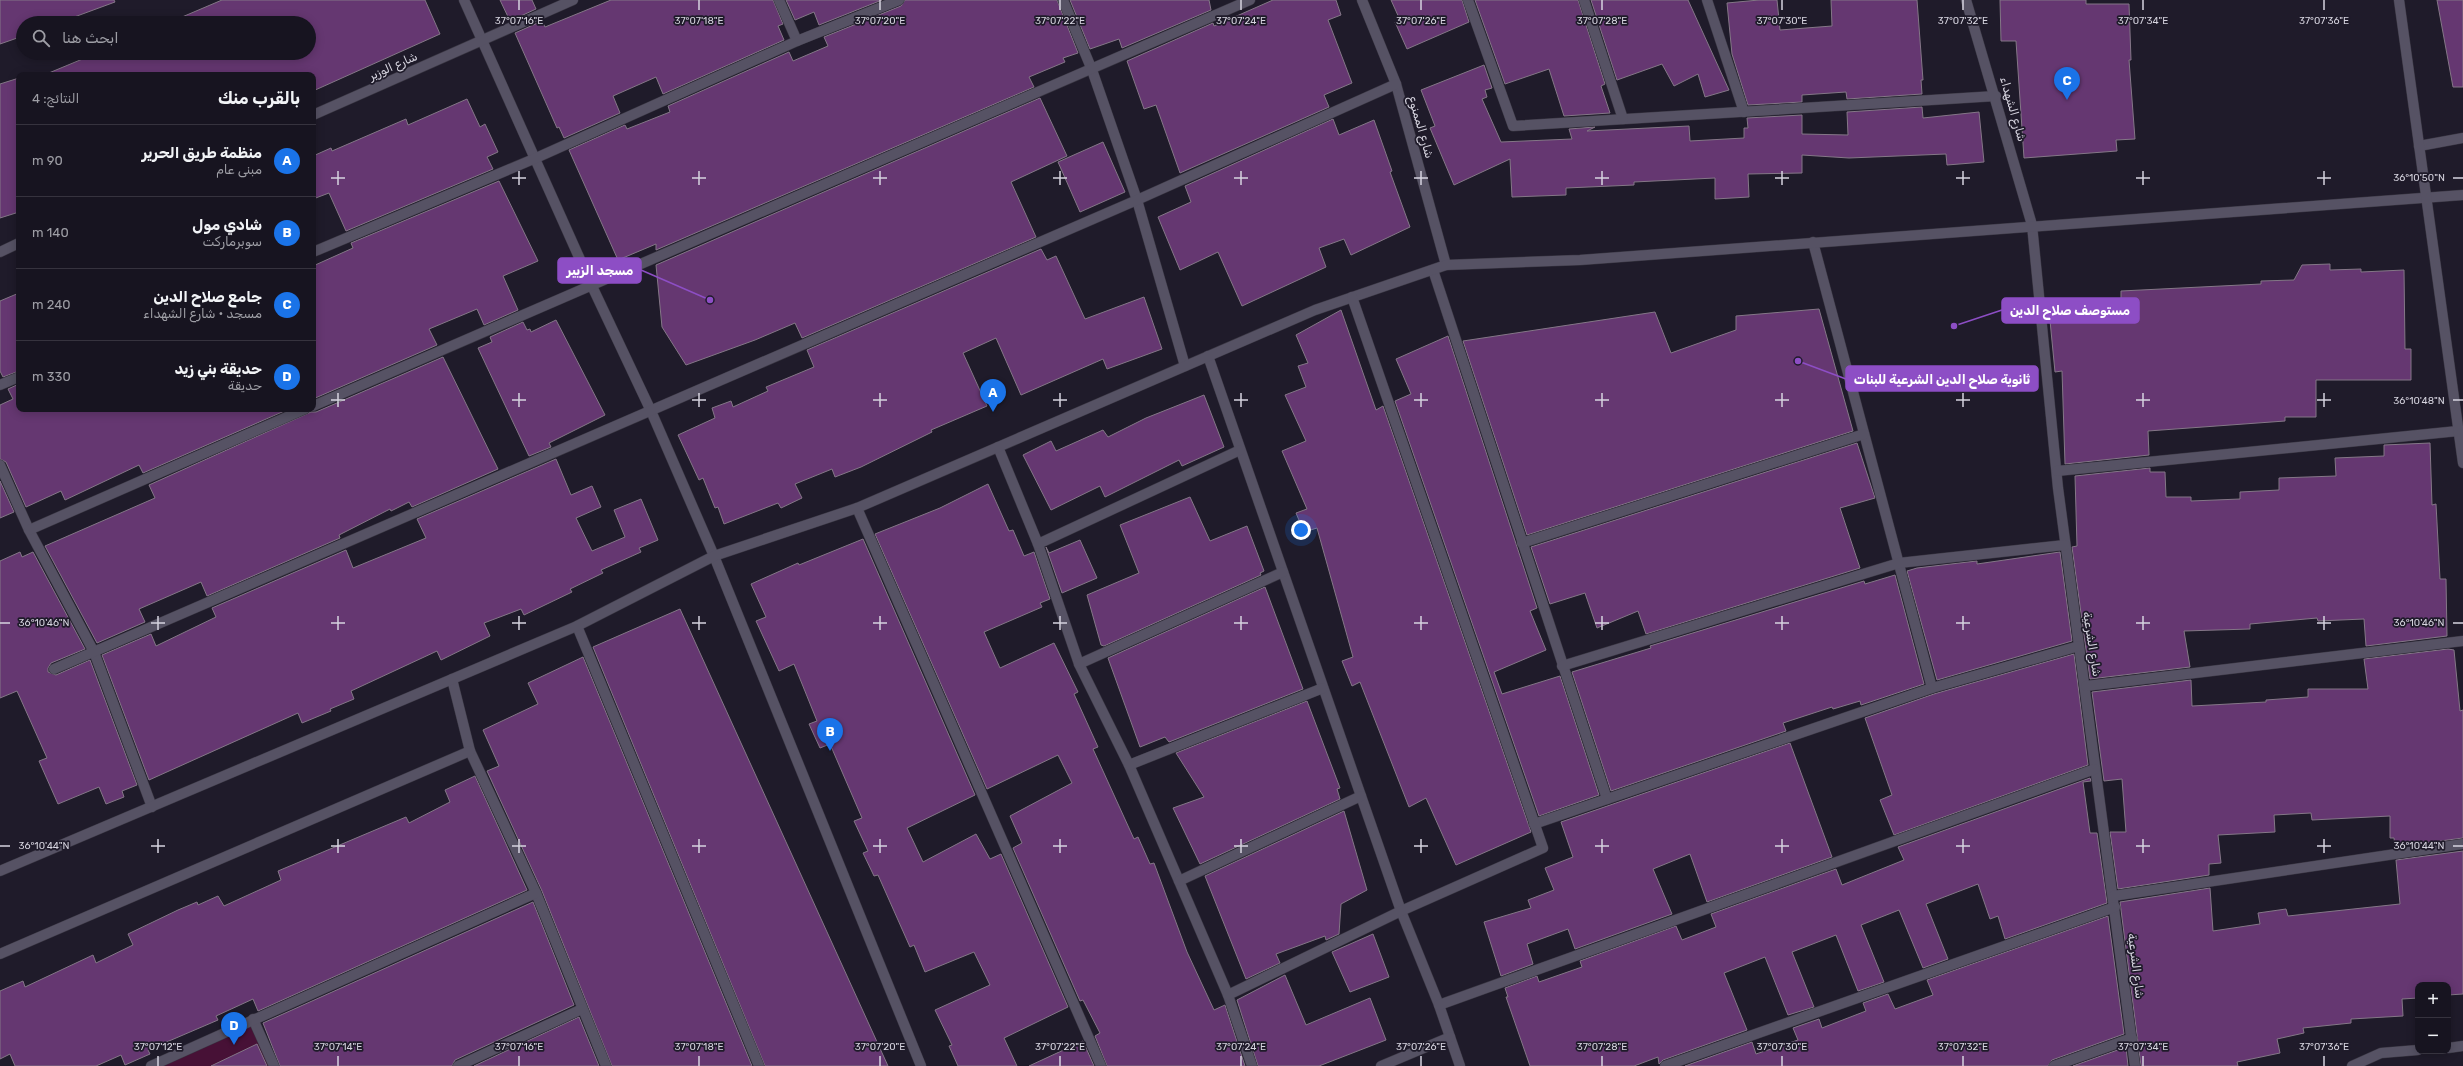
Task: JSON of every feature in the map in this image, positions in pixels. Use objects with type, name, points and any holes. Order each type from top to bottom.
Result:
[{"type":"street","points":[[464,0],[536,158],[590,284],[651,411],[714,556],[921,1066]]},
{"type":"street","name":"شارع الوزير","points":[[316,114],[483,42],[573,0]]},
{"type":"street","points":[[778,0],[797,42]]},
{"type":"street","points":[[316,251],[536,158],[797,42],[899,0]]},
{"type":"street","points":[[1063,0],[1092,70],[1137,200],[1185,366]]},
{"type":"street","points":[[316,405],[590,284],[1092,70],[1250,0]]},
{"type":"street","name":"شارع الممنوع","points":[[1362,0],[1396,84],[1446,265]]},
{"type":"street","points":[[1468,0],[1513,126],[1996,96]]},
{"type":"street","points":[[1584,0],[1622,119]]},
{"type":"street","points":[[1707,0],[1744,112]]},
{"type":"street","name":"شارع الشهداء","points":[[1966,0],[1996,96],[2032,225]]},
{"type":"street","points":[[2399,0],[2463,463]]},
{"type":"street","points":[[54,669],[1137,200],[1396,84]]},
{"type":"street","points":[[2419,146],[2463,138]]},
{"type":"street","points":[[0,871],[577,626],[714,556],[857,508],[1315,310],[1446,265],[1580,260],[2032,225],[2426,199],[2463,195]]},
{"type":"street","name":"شارع الشرعية","points":[[2032,225],[2065,545],[2086,686],[2095,769],[2136,1066]]},
{"type":"street","points":[[1813,242],[1932,688]]},
{"type":"street","points":[[0,252],[16,244]]},
{"type":"street","points":[[1433,270],[1607,799]]},
{"type":"street","points":[[1228,995],[1401,911],[1543,848],[1352,297]]},
{"type":"street","points":[[1208,356],[1401,911],[1439,1005],[1460,1066]]},
{"type":"street","points":[[0,385],[16,378]]},
{"type":"street","points":[[29,530],[298,412]]},
{"type":"street","points":[[2057,471],[2458,431]]},
{"type":"street","points":[[1522,543],[1864,434]]},
{"type":"street","points":[[998,447],[1038,544],[1079,664],[1129,765],[1179,881],[1228,995],[1252,1066]]},
{"type":"street","points":[[1038,544],[1240,450]]},
{"type":"street","points":[[0,465],[29,530],[94,652],[152,807]]},
{"type":"street","points":[[857,508],[1101,1066]]},
{"type":"street","points":[[1562,666],[1899,563],[2065,545]]},
{"type":"street","points":[[1079,664],[1283,572]]},
{"type":"street","points":[[577,626],[759,1066]]},
{"type":"street","points":[[2086,686],[2463,641]]},
{"type":"street","points":[[1534,824],[1932,688],[2079,646]]},
{"type":"street","points":[[452,679],[470,751],[536,893],[606,1066]]},
{"type":"street","points":[[1129,765],[1323,688]]},
{"type":"street","points":[[0,954],[470,751]]},
{"type":"street","points":[[1439,1005],[2095,769]]},
{"type":"street","points":[[1179,881],[1361,796]]},
{"type":"street","points":[[2113,896],[2463,844]]},
{"type":"street","points":[[150,1066],[536,893]]},
{"type":"street","points":[[1665,1066],[2115,907]]},
{"type":"street","points":[[458,1066],[582,1009]]},
{"type":"street","points":[[253,1019],[274,1066]]},
{"type":"street","points":[[1381,1066],[1450,1037]]},
{"type":"street","points":[[2054,1066],[2132,1038]]},
{"type":"street","points":[[2451,1048],[2463,1046]]},
{"type":"street","points":[[2352,1066],[2381,1053],[2415,1050]]},
{"type":"shaded area","points":[[252,1023],[272,1066],[159,1066]]},
{"type":"building","points":[[0,0],[114,0],[115,2],[77,16],[16,16],[16,38],[0,44]]},
{"type":"building","points":[[222,0],[425,0],[440,34],[316,90],[316,72],[51,72],[80,60],[316,60],[316,16],[184,16]]},
{"type":"building","points":[[500,0],[532,0],[536,9],[510,21]]},
{"type":"building","points":[[611,0],[773,0],[783,24],[778,26],[784,40],[663,94],[656,77],[613,96],[620,113],[564,138],[559,127],[557,128],[515,33],[542,21],[545,27]]},
{"type":"building","points":[[786,0],[882,0],[819,25],[814,12],[795,20]]},
{"type":"building","points":[[905,0],[1057,0],[1078,53],[1063,58],[1065,62],[1029,77],[1034,87],[656,250],[656,244],[618,260],[569,150],[625,125],[627,129],[670,112],[668,106],[789,52],[793,61],[828,46],[824,37],[901,6]]},
{"type":"building","points":[[1070,0],[1209,0],[1211,10],[1122,48],[1119,39],[1090,49]]},
{"type":"building","points":[[1273,0],[1336,0],[1341,15],[1328,20],[1352,83],[1324,95],[1329,107],[1180,173],[1156,105],[1144,109],[1127,61],[1213,23],[1214,26]]},
{"type":"building","points":[[1391,0],[1462,0],[1469,22],[1407,49],[1395,22],[1400,20]]},
{"type":"building","points":[[1475,0],[1578,0],[1605,84],[1601,86],[1610,113],[1564,116],[1549,69],[1505,84]]},
{"type":"building","points":[[1591,0],[1688,0],[1729,90],[1705,97],[1698,74],[1674,86],[1662,64],[1617,80]]},
{"type":"building","points":[[1777,0],[1780,30],[1832,26],[1831,0],[1917,0],[1923,80],[1921,80],[1922,94],[1847,99],[1846,92],[1802,95],[1802,102],[1748,105],[1732,54],[1727,3]]},
{"type":"building","points":[[2000,0],[2086,0],[2086,4],[2129,4],[2131,60],[2129,60],[2135,139],[2116,140],[2117,151],[2024,158],[2016,41],[2001,41]]},
{"type":"building","points":[[2437,0],[2463,0],[2463,87],[2453,87]]},
{"type":"building","points":[[1484,65],[1492,88],[1485,90],[1487,97],[1482,99],[1501,142],[1572,139],[1569,129],[1595,127],[1587,131],[1689,126],[1690,141],[1744,138],[1744,128],[1748,128],[1747,118],[1802,115],[1802,134],[1848,135],[1847,112],[1922,107],[1923,118],[1979,112],[1984,162],[1947,165],[1946,154],[1849,158],[1802,155],[1802,173],[1748,174],[1749,197],[1715,199],[1715,178],[1634,182],[1634,185],[1566,188],[1566,195],[1512,197],[1510,159],[1454,185],[1430,128],[1435,126],[1421,90]]},
{"type":"building","points":[[16,79],[16,213],[0,218],[0,84]]},
{"type":"building","points":[[1040,98],[1067,156],[1011,182],[1036,237],[802,338],[795,323],[755,340],[686,365],[662,327],[656,265]]},
{"type":"building","points":[[467,99],[480,127],[485,124],[498,152],[487,157],[493,169],[346,231],[329,193],[316,198],[316,155],[331,148],[332,151],[406,119],[408,125]]},
{"type":"building","points":[[1333,119],[1339,135],[1374,120],[1392,171],[1390,172],[1410,227],[1351,255],[1344,239],[1319,248],[1326,267],[1242,306],[1218,252],[1180,270],[1158,217],[1191,202],[1185,186]]},
{"type":"building","points":[[1103,142],[1125,192],[1080,212],[1058,162]]},
{"type":"building","points":[[499,181],[538,261],[503,276],[518,310],[484,325],[477,309],[429,329],[437,345],[316,398],[316,265],[353,248],[351,243]]},
{"type":"building","points":[[1041,249],[1047,260],[1056,256],[1085,319],[1144,297],[1162,349],[1107,369],[1103,359],[1021,395],[996,338],[963,353],[987,406],[931,430],[932,432],[861,467],[835,477],[832,469],[795,484],[802,498],[781,508],[778,503],[724,524],[718,507],[715,508],[703,478],[699,480],[678,435],[715,418],[712,408],[731,401],[733,407],[768,391],[766,387],[814,367],[807,350]]},
{"type":"building","points":[[2330,264],[2330,270],[2361,269],[2361,272],[2404,270],[2405,349],[2411,349],[2411,380],[2316,380],[2316,417],[2285,417],[2285,421],[2148,431],[2149,455],[2065,464],[2062,371],[2055,372],[2048,300],[2121,300],[2121,291],[2261,284],[2261,281],[2294,280],[2302,265]]},
{"type":"building","points":[[16,294],[16,372],[3,377],[0,371],[0,301]]},
{"type":"building","points":[[1819,309],[1853,431],[1527,535],[1463,341],[1655,312],[1671,353],[1736,330],[1736,316]]},
{"type":"building","points":[[1341,310],[1376,410],[1383,406],[1531,832],[1456,865],[1426,798],[1409,807],[1360,682],[1352,686],[1342,661],[1353,657],[1317,528],[1304,532],[1296,513],[1307,509],[1282,451],[1306,441],[1285,395],[1306,387],[1298,366],[1308,363],[1296,335]]},
{"type":"building","points":[[556,320],[605,415],[549,443],[551,447],[529,456],[478,348],[492,342],[490,337],[523,322],[527,330],[530,329],[531,332]]},
{"type":"building","points":[[1448,336],[1537,608],[1530,611],[1546,650],[1494,672],[1502,694],[1560,676],[1599,795],[1539,816],[1395,401],[1411,394],[1396,359]]},
{"type":"building","points":[[443,357],[498,469],[412,507],[409,502],[391,511],[390,509],[339,535],[340,538],[207,596],[201,582],[139,609],[145,622],[97,643],[45,546],[155,498],[149,485],[311,412],[316,412]]},
{"type":"building","points":[[16,385],[16,412],[282,412],[143,473],[139,465],[65,500],[61,491],[26,507],[6,462],[0,459],[0,405],[13,399],[8,389]]},
{"type":"building","points":[[1204,395],[1224,447],[1182,466],[1179,460],[1105,497],[1100,486],[1051,510],[1023,455],[1051,441],[1056,451],[1103,430],[1108,437],[1146,418]]},
{"type":"building","points":[[1857,443],[1875,498],[1840,508],[1860,568],[1646,634],[1638,611],[1597,628],[1585,593],[1550,604],[1531,547]]},
{"type":"building","points":[[2430,443],[2432,505],[2436,504],[2440,579],[2446,579],[2447,636],[2366,646],[2364,619],[2318,621],[2317,618],[2250,624],[2250,629],[2184,631],[2190,667],[2090,679],[2072,547],[2077,546],[2075,476],[2150,468],[2150,472],[2165,472],[2166,497],[2191,497],[2191,501],[2240,499],[2240,492],[2279,490],[2279,478],[2336,476],[2335,458],[2384,456],[2384,445]]},
{"type":"building","points":[[556,459],[571,495],[592,486],[601,507],[576,518],[592,551],[625,537],[614,510],[641,499],[658,540],[639,548],[641,552],[601,570],[603,573],[570,589],[572,592],[524,615],[521,609],[484,623],[490,636],[441,660],[437,651],[351,691],[354,699],[330,709],[331,711],[302,723],[298,713],[149,780],[102,655],[151,634],[156,646],[216,617],[212,608],[346,550],[353,568],[426,538],[417,519]]},
{"type":"building","points":[[0,481],[14,512],[0,518]]},
{"type":"building","points":[[988,484],[1009,531],[1013,530],[1024,556],[1034,552],[1050,599],[1040,603],[1042,607],[984,632],[1000,668],[1054,643],[1078,692],[1074,694],[1098,747],[1093,749],[1134,839],[1138,837],[1150,864],[1154,863],[1187,952],[1214,1010],[1225,1005],[1245,1066],[1107,1066],[1095,1036],[1100,1033],[1083,1000],[1080,1001],[1013,848],[1022,843],[1010,816],[1072,783],[1058,755],[987,789],[875,534],[940,508]]},
{"type":"building","points":[[1190,497],[1210,541],[1247,526],[1264,571],[1260,573],[1261,575],[1104,646],[1101,645],[1087,595],[1139,573],[1120,525]]},
{"type":"building","points":[[863,539],[975,795],[907,828],[923,862],[976,834],[990,859],[1001,854],[1068,1007],[1004,1038],[1017,1066],[958,1066],[949,1046],[952,1045],[935,1010],[990,985],[974,952],[925,972],[914,945],[910,947],[878,875],[874,876],[863,853],[868,851],[854,821],[862,818],[830,744],[820,748],[809,724],[817,721],[794,664],[779,671],[756,621],[766,617],[751,584],[798,563],[799,565]]},
{"type":"building","points":[[1080,540],[1097,578],[1062,593],[1046,547],[1049,553]]},
{"type":"building","points":[[20,552],[22,557],[33,552],[85,649],[51,663],[48,668],[48,672],[56,675],[90,660],[137,785],[122,791],[124,797],[106,804],[99,787],[58,804],[39,761],[47,758],[17,691],[0,698],[0,561]]},
{"type":"building","points":[[2060,552],[2072,641],[1937,680],[1907,571],[1917,568],[1977,561],[1977,564]]},
{"type":"building","points":[[1895,575],[1924,684],[1861,705],[1860,701],[1833,709],[1832,707],[1783,723],[1786,731],[1611,791],[1572,672],[1651,648],[1650,646],[1864,581],[1865,584]]},
{"type":"building","points":[[1265,587],[1303,689],[1169,742],[1165,737],[1140,747],[1108,658]]},
{"type":"building","points":[[680,609],[888,1066],[765,1066],[593,647]]},
{"type":"building","points":[[2448,649],[2454,650],[2460,711],[2463,710],[2463,838],[2395,847],[2394,838],[2390,838],[2390,816],[2312,820],[2311,813],[2274,815],[2275,832],[2218,835],[2221,863],[2209,864],[2209,875],[2118,889],[2110,832],[2126,832],[2122,779],[2104,781],[2092,692],[2191,680],[2192,706],[2266,702],[2266,700],[2308,697],[2308,689],[2368,689],[2364,659]]},
{"type":"building","points":[[2074,654],[2088,765],[1894,835],[1880,800],[1892,795],[1865,718],[1934,694]]},
{"type":"building","points":[[583,657],[752,1066],[612,1066],[542,891],[487,771],[499,766],[483,730],[538,704],[528,683]]},
{"type":"building","points":[[1307,701],[1340,788],[1337,789],[1340,799],[1200,864],[1173,808],[1204,797],[1176,753]]},
{"type":"building","points":[[1790,743],[1832,857],[1707,902],[1690,854],[1653,869],[1672,914],[1575,949],[1568,929],[1527,944],[1533,964],[1501,976],[1484,922],[1531,908],[1528,900],[1554,890],[1545,868],[1573,857],[1561,822]]},
{"type":"building","points":[[475,776],[527,890],[258,1011],[253,999],[216,1016],[218,1020],[148,1050],[150,1054],[125,1065],[121,1055],[96,1066],[15,1066],[10,1054],[0,1059],[0,991],[23,981],[25,987],[93,955],[96,963],[133,945],[128,934],[178,910],[197,902],[198,905],[218,896],[224,906],[281,880],[278,871],[406,817],[409,823],[450,802],[445,790]]},
{"type":"building","points":[[2090,778],[2091,781],[2083,782],[2090,833],[2097,833],[2107,903],[2005,939],[1998,916],[1990,919],[1978,884],[1926,904],[1948,959],[1923,968],[1899,910],[1861,925],[1884,982],[1858,991],[1836,935],[1792,952],[1814,1007],[1788,1015],[1765,957],[1724,973],[1747,1030],[1663,1060],[1659,1064],[1658,1057],[1634,1066],[1530,1066],[1506,997],[1508,997],[1505,988],[1537,976],[1539,982],[1582,967],[1580,961],[1676,926],[1682,940],[1716,927],[1711,914],[1836,869],[1842,885],[1904,860],[1898,847]]},
{"type":"building","points":[[1344,811],[1367,890],[1341,904],[1339,934],[1326,940],[1325,936],[1276,954],[1280,963],[1246,979],[1205,876]]},
{"type":"building","points":[[2463,851],[2463,994],[2451,995],[2451,982],[2415,982],[2415,998],[2402,999],[2403,1016],[2351,1019],[2351,1023],[2303,1028],[2304,1033],[2277,1039],[2280,1053],[2237,1062],[2238,1066],[2141,1066],[2120,902],[2210,888],[2213,931],[2260,924],[2258,913],[2286,909],[2288,916],[2400,904],[2396,860]]},
{"type":"building","points":[[533,902],[574,1005],[455,1060],[452,1066],[280,1066],[263,1023]]},
{"type":"building","points":[[2108,916],[2124,1034],[2052,1060],[2048,1066],[1685,1066],[1752,1042],[1756,1054],[1798,1040],[1793,1028],[1819,1019],[1822,1028],[1866,1011],[1863,1003],[1888,994],[1895,1009],[1933,995],[1927,980]]},
{"type":"building","points":[[1373,934],[1389,977],[1350,992],[1332,952]]},
{"type":"building","points":[[1285,975],[1306,1025],[1370,998],[1386,1040],[1319,1066],[1258,1066],[1237,1000]]},
{"type":"building","points":[[579,1017],[599,1066],[474,1066]]},
{"type":"building","points":[[1083,1041],[1094,1066],[1029,1066]]},
{"type":"building","points":[[257,1044],[267,1066],[211,1066]]},
{"type":"building","points":[[2126,1047],[2128,1066],[2073,1066]]},
{"type":"place","name":"جامع صلاح الدين","points":[[2067,100]]},
{"type":"place","name":"مسجد الزبير","points":[[710,300]]},
{"type":"place","name":"مستوصف صلاح الدين","points":[[1954,326]]},
{"type":"place","name":"ثانوية صلاح الدين الشرعية للبنات","points":[[1798,361]]},
{"type":"place","name":"منظمة طريق الحرير","points":[[993,412]]},
{"type":"place","name":"شادي مول","points":[[830,751]]},
{"type":"place","name":"حديقة بني زيد","points":[[234,1045]]}]
